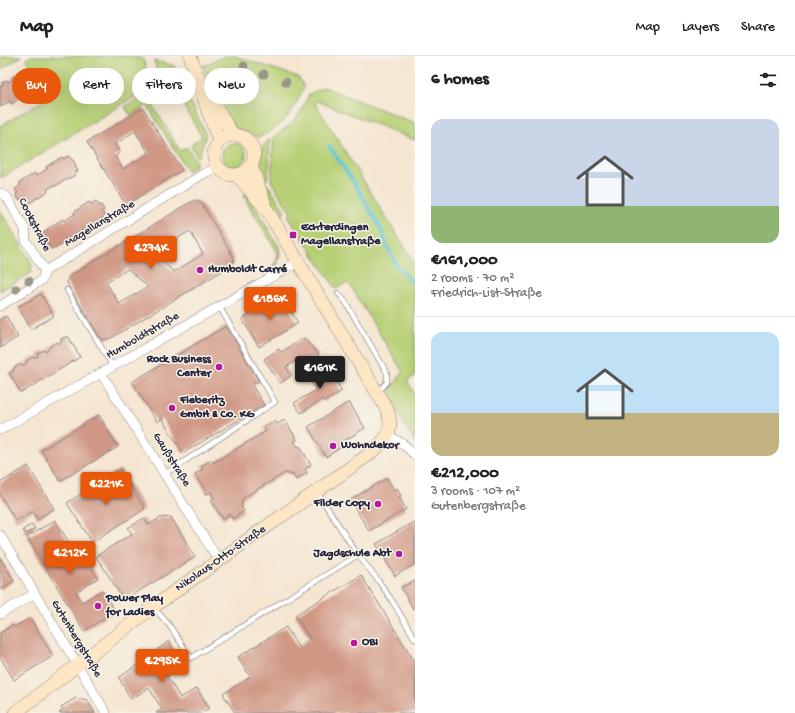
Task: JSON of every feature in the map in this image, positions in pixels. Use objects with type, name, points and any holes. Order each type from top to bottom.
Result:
[{"type":"main road","points":[[190,56],[219,141]]},
{"type":"main road","points":[[198,77],[233,135]]},
{"type":"main road","points":[[233,135],[244,137],[252,146],[254,152],[254,160],[251,166],[245,172],[237,175],[223,172],[214,160],[215,147],[219,141],[226,136],[233,135]]},
{"type":"main road","points":[[251,166],[267,210]]},
{"type":"main road","points":[[237,175],[267,210],[385,406],[390,418],[390,429],[388,435]]},
{"type":"main road","name":"Nikolaus-Otto-Straße","points":[[15,713],[153,607],[380,446],[388,435]]},
{"type":"street","name":"Magellanstraße","points":[[0,306],[42,280],[45,271],[203,174],[218,167]]},
{"type":"street","name":"Cookstraße","points":[[0,193],[7,198],[25,229],[26,241],[45,271]]},
{"type":"street","name":"Humboldtstraße","points":[[0,430],[298,262]]},
{"type":"street","name":"Gaußstraße","points":[[101,373],[219,560]]},
{"type":"street","points":[[388,435],[403,444],[415,455]]},
{"type":"street","name":"Gutenbergstraße","points":[[0,535],[106,713]]},
{"type":"street","points":[[0,614],[34,594]]},
{"type":"lane","points":[[67,290],[113,367]]},
{"type":"lane","points":[[338,293],[345,301],[387,373],[387,382],[377,393]]},
{"type":"lane","points":[[165,474],[275,402],[219,306]]},
{"type":"lane","points":[[317,492],[358,555],[373,573],[391,599],[415,639]]},
{"type":"lane","points":[[153,607],[169,625],[191,658],[358,555]]},
{"type":"green space","points":[[5,56],[22,56],[0,70],[0,59]]},
{"type":"green space","points":[[31,56],[130,56],[143,59],[146,68],[132,68],[132,98],[124,103],[124,68],[69,68],[69,104],[122,104],[1,178],[0,126],[37,104],[61,104],[61,68],[31,68],[26,59]]},
{"type":"green space","points":[[225,56],[235,56],[298,77],[304,87],[287,117],[275,129],[258,137],[235,128],[219,104],[259,104],[259,68],[204,68],[203,66]]},
{"type":"green space","points":[[154,61],[175,66],[174,68],[156,68]]},
{"type":"green space","points":[[324,87],[415,123],[415,140],[317,101],[315,103],[415,264],[415,376],[407,381],[415,394],[415,442],[402,421],[388,392],[403,372],[350,285],[346,283],[336,289],[288,216],[291,213],[271,181],[274,137],[291,124],[301,112],[309,94]]},
{"type":"green space","points":[[132,103],[132,104],[152,104],[180,151],[187,147],[197,163],[188,172],[147,105],[130,115],[125,107]]},
{"type":"green space","points":[[182,104],[191,104],[206,135],[199,156],[197,157],[191,145],[202,137]]},
{"type":"green space","points":[[270,139],[267,180],[260,179],[259,168],[261,152],[263,146]]},
{"type":"green space","points":[[234,143],[242,147],[246,155],[242,163],[234,167],[226,163],[222,155],[226,147]]},
{"type":"green space","points":[[262,184],[269,186],[285,211],[282,216],[268,197]]},
{"type":"green space","points":[[247,193],[279,247],[280,254],[277,266],[272,265],[276,263],[278,253],[243,195]]},
{"type":"green space","points":[[0,210],[32,264],[31,273],[0,291]]},
{"type":"building","points":[[7,80],[8,82],[12,80],[12,104],[10,101],[0,107],[0,87],[3,85],[2,83]]},
{"type":"building","points":[[143,108],[182,170],[126,205],[87,142]],"holes":[[[135,131],[149,153],[123,169],[115,156],[120,153],[115,144]]]},
{"type":"building","points":[[69,156],[76,165],[75,166],[78,171],[74,173],[75,175],[47,189],[48,191],[29,203],[28,201],[24,203],[21,198],[19,200],[16,194],[18,193],[15,189],[21,185],[19,183],[35,173],[36,176],[47,169],[46,167],[62,157],[63,159]]},
{"type":"building","name":"Humboldt Carré","points":[[196,200],[202,204],[233,256],[234,259],[232,265],[111,338],[103,340],[69,287],[67,283],[68,277]],"holes":[[[190,231],[203,254],[174,272],[153,253]],[[128,269],[148,287],[119,304],[106,282]]]},
{"type":"building","points":[[96,201],[104,210],[102,211],[105,216],[102,220],[82,232],[82,230],[75,234],[76,236],[56,248],[56,246],[52,249],[49,244],[47,245],[43,233],[48,230],[47,229],[63,219],[64,221],[75,214],[74,212],[89,202],[91,204]]},
{"type":"building","points":[[41,294],[54,316],[31,329],[18,307]]},
{"type":"building","points":[[281,295],[298,323],[259,347],[242,319]]},
{"type":"building","points":[[6,316],[18,337],[0,348],[0,319]]},
{"type":"building","points":[[226,326],[259,381],[252,385],[264,405],[183,453],[162,419],[157,422],[132,382]]},
{"type":"building","points":[[68,336],[80,357],[21,393],[9,373],[14,371],[13,369],[21,364],[22,366],[27,363],[26,361],[38,356],[37,354],[44,350],[45,352],[57,342],[58,344],[62,341],[61,339]]},
{"type":"building","points":[[304,338],[319,355],[304,365],[300,358],[286,367],[291,376],[280,383],[264,359],[279,349],[281,352]]},
{"type":"building","points":[[326,366],[342,391],[324,402],[323,399],[301,413],[294,403],[316,390],[308,377]]},
{"type":"building","points":[[349,402],[365,428],[344,441],[346,444],[326,457],[308,427]]},
{"type":"building","points":[[99,415],[118,447],[60,481],[41,450]]},
{"type":"building","points":[[285,420],[297,440],[294,441],[298,447],[300,446],[311,465],[305,469],[307,473],[296,480],[293,475],[285,473],[243,498],[241,506],[244,511],[232,519],[230,514],[223,519],[211,500],[214,498],[211,492],[207,494],[195,474],[203,469],[201,466],[212,460],[213,463],[266,431],[263,427],[274,421],[277,424]]},
{"type":"building","points":[[28,466],[54,509],[37,519],[33,511],[16,521],[0,495],[0,483]]},
{"type":"building","points":[[120,469],[145,509],[92,542],[67,503]]},
{"type":"building","name":"Filder Copy","points":[[387,478],[394,490],[397,488],[401,496],[399,497],[406,509],[369,531],[350,500]]},
{"type":"building","points":[[171,517],[195,557],[124,600],[96,556],[132,534],[128,528],[144,518],[148,525],[160,518]]},
{"type":"building","points":[[55,520],[80,560],[85,557],[98,578],[76,592],[82,602],[102,590],[115,611],[84,631],[27,537]]},
{"type":"building","name":"Jagdschule Abt","points":[[415,521],[415,564],[395,576],[376,544]]},
{"type":"building","points":[[32,524],[35,529],[25,534],[23,530]]},
{"type":"building","points":[[0,557],[14,581],[0,590]]},
{"type":"building","name":"OBI","points":[[361,575],[415,662],[415,713],[235,713],[223,694],[250,677],[238,657],[286,627],[298,647],[310,639],[295,615]]},
{"type":"building","points":[[415,581],[415,608],[413,609],[401,587]]},
{"type":"building","points":[[30,618],[53,656],[14,680],[0,657],[0,633],[13,625],[14,627]]},
{"type":"building","points":[[169,641],[184,667],[167,676],[180,698],[197,688],[209,708],[201,713],[156,713],[162,709],[149,688],[131,699],[119,678]]},
{"type":"building","points":[[76,698],[87,700],[95,713],[59,713],[63,710],[61,707]]},
{"type":"waterway","points":[[329,146],[355,184],[381,229],[387,246],[397,266],[415,285]]},
{"type":"place","name":"Echterdingen Magellanstraße","points":[[293,235]]},
{"type":"place","name":"Humboldt Carré","points":[[200,270]]},
{"type":"place","name":"Rock Business Center","points":[[219,367]]},
{"type":"place","name":"Fieberitz GmbH & Co. KG","points":[[172,408]]},
{"type":"place","name":"Wohndekor","points":[[333,446]]},
{"type":"place","name":"Filder Copy","points":[[378,504]]},
{"type":"place","name":"Jagdschule Abt","points":[[399,554]]},
{"type":"place","name":"Power Play for Ladies","points":[[98,606]]},
{"type":"place","name":"OBI","points":[[354,643]]}]
